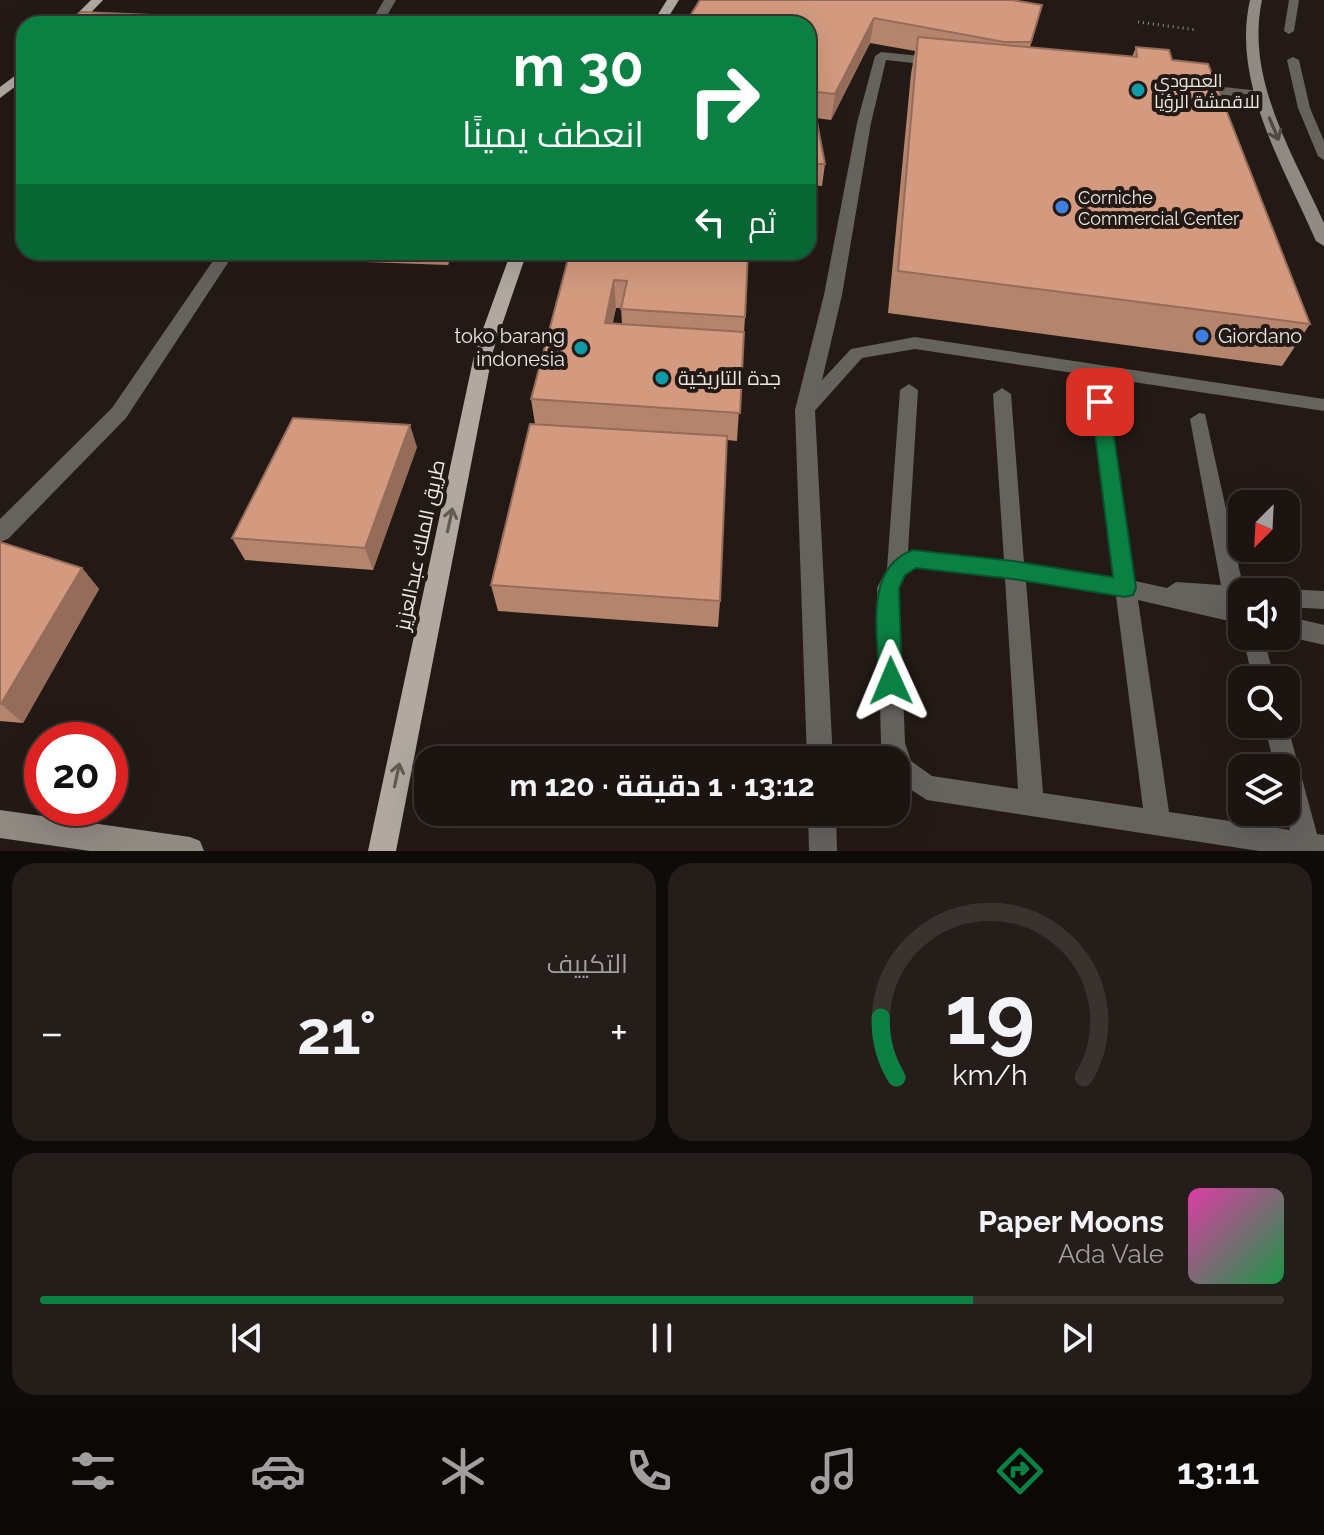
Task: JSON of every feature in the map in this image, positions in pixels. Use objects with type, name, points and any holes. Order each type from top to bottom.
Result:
[{"type":"main road","points":[[81,16],[97,0]]},
{"type":"main road","points":[[1256,0],[1250,27],[1261,95],[1324,241]]},
{"type":"main road","points":[[0,94],[16,80]]},
{"type":"main road","name":"طريق الملك عبدالعزيز","points":[[382,851],[484,351],[516,260]]},
{"type":"main road","points":[[0,824],[190,851]]},
{"type":"street","points":[[819,746],[805,410],[833,295],[864,123],[881,56],[960,64]]},
{"type":"street","points":[[1182,87],[1261,95]]},
{"type":"street","points":[[0,533],[119,413],[222,260]]},
{"type":"street","points":[[822,826],[823,851]]},
{"type":"lane","points":[[1289,31],[1294,0]]},
{"type":"lane","points":[[1293,60],[1304,108],[1324,156]]},
{"type":"lane","points":[[805,410],[857,353],[915,343],[1324,405]]},
{"type":"lane","points":[[909,390],[897,569],[888,588],[893,743],[902,769],[927,788],[1316,846],[1281,738]]},
{"type":"lane","points":[[1002,394],[1031,804]]},
{"type":"lane","points":[[1100,402],[1158,823]]},
{"type":"lane","points":[[1199,419],[1234,578]]},
{"type":"lane","points":[[897,569],[913,559],[1228,601]]},
{"type":"lane","points":[[1300,599],[1324,600]]},
{"type":"lane","points":[[1300,629],[1324,635]]},
{"type":"path","points":[[1138,22],[1197,30]]},
{"type":"building","points":[[700,0],[1012,0],[1042,5],[1031,42],[1004,42],[874,18],[835,94],[816,92],[816,16],[690,16]]},
{"type":"building","points":[[81,12],[172,16],[76,16]]},
{"type":"building","name":"Corniche Commercial Center","points":[[918,37],[1137,57],[1136,47],[1169,50],[1172,60],[1208,64],[1310,324],[898,271]]},
{"type":"building","points":[[816,122],[817,122],[825,164],[816,164]]},
{"type":"building","name":"toko barang indonesia","points":[[568,260],[748,260],[745,317],[621,309],[627,281],[614,280],[605,323],[744,332],[740,413],[531,399]]},
{"type":"building","points":[[293,418],[410,425],[365,548],[232,538]]},
{"type":"building","points":[[530,424],[727,436],[720,601],[491,585]]},
{"type":"building","points":[[0,542],[82,568],[1,704],[0,704]]},
{"type":"place","name":"العمودي للاقمشة الرؤيا","points":[[1138,90]]},
{"type":"place","name":"Corniche Commercial Center","points":[[1062,207]]},
{"type":"place","name":"Giordano","points":[[1202,336]]},
{"type":"place","name":"toko barang indonesia","points":[[581,348]]},
{"type":"place","name":"جدة التاريخية","points":[[662,378]]},
{"type":"route","points":[[891,681],[888,588],[897,569],[913,559],[1013,570],[1125,588],[1100,402]]}]
